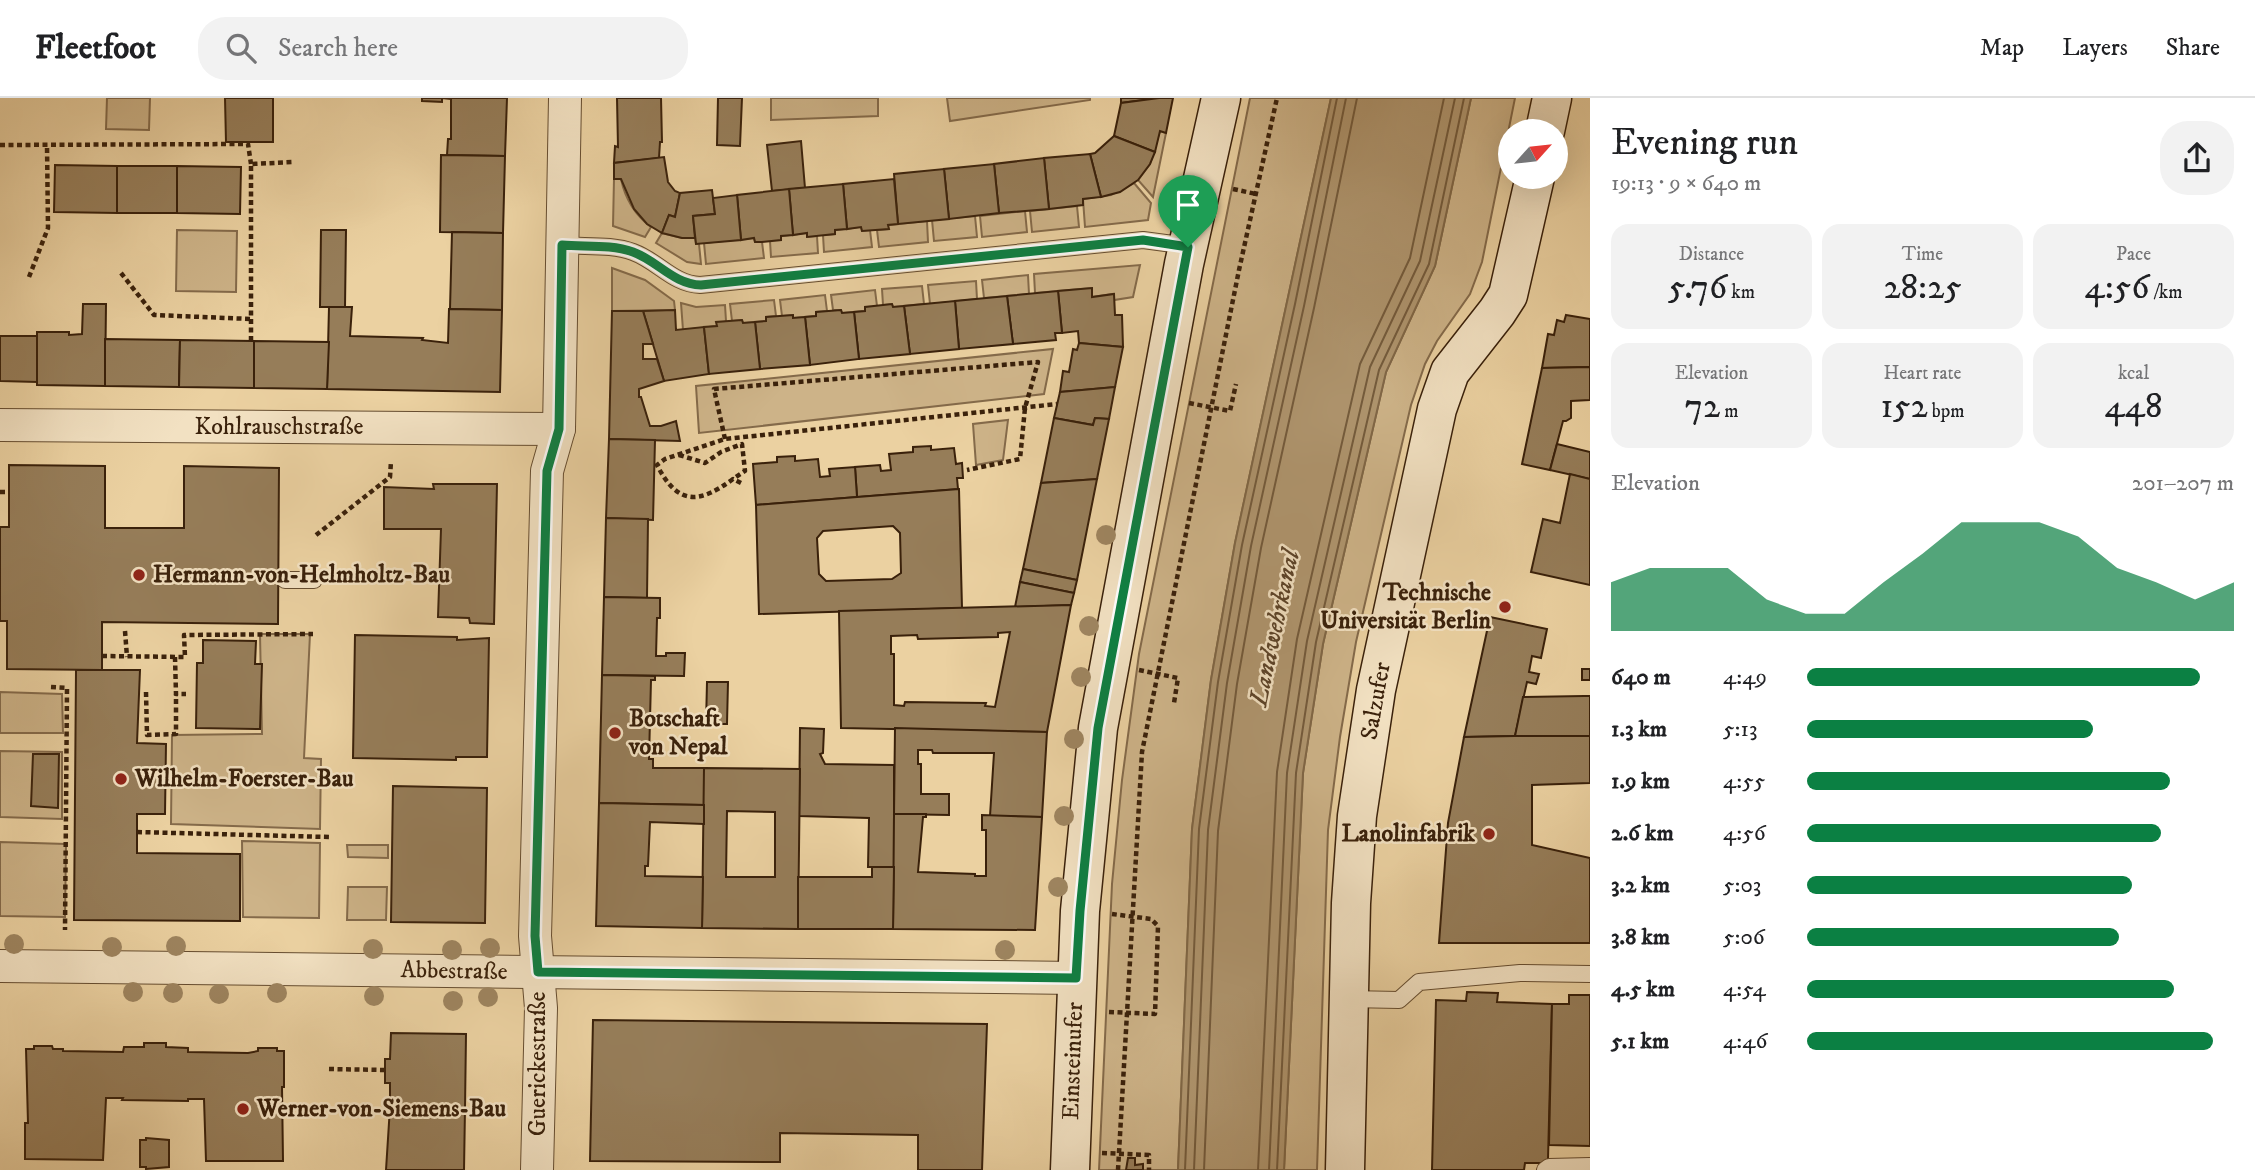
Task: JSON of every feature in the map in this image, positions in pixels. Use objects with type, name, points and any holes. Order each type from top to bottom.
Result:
[{"type":"street","name":"Guerickestraße","points":[[537,1170],[541,1008],[535,936],[547,471],[559,429],[565,98]]},
{"type":"street","name":"Einsteinufer","points":[[1070,1170],[1080,911],[1098,728],[1188,247],[1221,98]]},
{"type":"street","points":[[1548,119],[1552,98]]},
{"type":"street","name":"Salzufer","points":[[1345,1170],[1350,904],[1357,816],[1376,690],[1437,409],[1450,372],[1508,295],[1532,189]]},
{"type":"street","name":"Kohlrauschstraße","points":[[0,425],[559,429]]},
{"type":"street","name":"Abbestraße","points":[[0,966],[1076,978]]},
{"type":"lane","points":[[562,245],[614,248],[633,252],[688,285],[1143,240],[1188,247]]},
{"type":"lane","points":[[285,580],[314,580]]},
{"type":"lane","points":[[1348,999],[1399,1000],[1419,982],[1520,973],[1590,974]]},
{"type":"lane","points":[[1545,1170],[1549,1167],[1590,1166]]},
{"type":"path","points":[[1118,1170],[1142,752],[1211,407],[1278,99]]},
{"type":"path","points":[[0,145],[248,144],[251,164],[251,341]]},
{"type":"path","points":[[29,277],[48,228],[47,145]]},
{"type":"path","points":[[251,164],[294,162]]},
{"type":"path","points":[[1233,189],[1256,194]]},
{"type":"path","points":[[121,273],[154,315],[251,318]]},
{"type":"path","points":[[725,439],[714,389],[1038,362],[1025,408],[1020,459],[967,470]]},
{"type":"path","points":[[1211,407],[1230,411],[1236,383]]},
{"type":"path","points":[[678,454],[705,463],[721,452],[742,444],[744,471],[713,494],[698,498],[683,496],[665,480],[657,465],[678,454],[725,439],[1057,404]]},
{"type":"path","points":[[316,535],[390,477],[391,461]]},
{"type":"path","points":[[733,479],[741,483]]},
{"type":"path","points":[[0,492],[9,492]]},
{"type":"path","points":[[125,631],[127,657]]},
{"type":"path","points":[[102,656],[185,657],[184,635],[313,634]]},
{"type":"path","points":[[146,692],[146,735],[176,734],[175,657]]},
{"type":"path","points":[[1158,673],[1178,678],[1174,703]]},
{"type":"path","points":[[51,687],[66,688],[65,930]]},
{"type":"path","points":[[176,694],[186,694]]},
{"type":"path","points":[[137,832],[329,837]]},
{"type":"path","points":[[1126,1013],[1156,1014],[1158,926],[1150,919],[1133,916]]},
{"type":"path","points":[[329,1069],[385,1069]]},
{"type":"path","points":[[1119,1154],[1149,1155],[1150,1170]]},
{"type":"shaded area","points":[[107,98],[150,98],[149,130],[106,129]]},
{"type":"shaded area","points":[[771,98],[878,98],[878,116],[771,120]]},
{"type":"shaded area","points":[[947,98],[1090,98],[1090,100],[950,121]]},
{"type":"shaded area","points":[[1250,98],[1331,98],[1235,543],[1211,680],[1192,829],[1178,1170],[1099,1170],[1112,884],[1122,780],[1139,654]]},
{"type":"shaded area","points":[[1471,98],[1515,98],[1511,119],[1498,119],[1498,182],[1482,262],[1470,294],[1437,341],[1425,364],[1411,405],[1356,642],[1328,830],[1317,1170],[1284,1170],[1303,773],[1323,644],[1386,372],[1435,266]]},
{"type":"shaded area","points":[[1160,131],[1166,133],[1153,197],[1138,180],[1150,164]]},
{"type":"shaded area","points":[[614,179],[621,179],[632,206],[651,227],[645,237],[613,226]]},
{"type":"shaded area","points":[[1134,183],[1151,203],[1148,220],[1085,227],[1083,199],[1111,195]]},
{"type":"shaded area","points":[[1077,206],[1079,227],[1032,232],[1030,211]]},
{"type":"shaded area","points":[[1025,211],[1027,232],[982,237],[980,216]]},
{"type":"shaded area","points":[[975,216],[977,237],[934,241],[932,220]]},
{"type":"shaded area","points":[[927,221],[928,242],[879,247],[877,230],[888,229],[888,225]]},
{"type":"shaded area","points":[[861,227],[862,231],[870,230],[872,247],[824,252],[823,235],[835,234],[835,230]]},
{"type":"shaded area","points":[[177,230],[237,231],[236,292],[176,291]]},
{"type":"shaded area","points":[[662,233],[695,238],[696,244],[699,244],[701,264],[687,262],[656,243]]},
{"type":"shaded area","points":[[807,233],[808,237],[817,236],[818,253],[771,257],[770,241],[781,236]]},
{"type":"shaded area","points":[[754,238],[755,242],[762,242],[764,258],[706,264],[704,243]]},
{"type":"shaded area","points":[[1140,265],[1133,297],[1114,300],[1113,294],[1092,297],[1091,288],[1035,293],[1034,274]]},
{"type":"shaded area","points":[[612,268],[645,280],[674,301],[675,310],[612,311]]},
{"type":"shaded area","points":[[1028,275],[1029,294],[984,298],[982,280]]},
{"type":"shaded area","points":[[976,281],[977,299],[930,304],[928,285]]},
{"type":"shaded area","points":[[922,286],[924,304],[893,307],[892,304],[883,305],[882,289]]},
{"type":"shaded area","points":[[875,290],[877,306],[865,311],[842,313],[841,310],[833,310],[831,295]]},
{"type":"shaded area","points":[[825,295],[827,311],[816,312],[816,316],[782,316],[780,300]]},
{"type":"shaded area","points":[[774,300],[776,316],[766,317],[766,321],[732,321],[730,304]]},
{"type":"shaded area","points":[[681,303],[696,307],[725,305],[726,321],[717,326],[683,330]]},
{"type":"shaded area","points":[[1053,349],[1044,394],[699,433],[696,386]]},
{"type":"shaded area","points":[[1008,420],[1003,460],[976,465],[973,424]]},
{"type":"shaded area","points":[[260,634],[310,634],[304,758],[321,759],[320,829],[171,824],[172,735],[262,734]]},
{"type":"shaded area","points":[[0,692],[62,694],[63,733],[0,733]]},
{"type":"shaded area","points":[[0,751],[62,752],[62,819],[0,817]]},
{"type":"shaded area","points":[[242,841],[320,843],[319,918],[243,917]]},
{"type":"shaded area","points":[[0,842],[66,844],[65,917],[0,916]]},
{"type":"shaded area","points":[[347,845],[388,845],[388,858],[348,857]]},
{"type":"shaded area","points":[[348,887],[387,887],[386,920],[347,920]]},
{"type":"water","name":"Landwehrkanal","points":[[1331,98],[1471,98],[1435,266],[1386,372],[1323,644],[1303,773],[1284,1170],[1178,1170],[1192,829],[1211,680],[1235,543]]},
{"type":"building","points":[[225,98],[273,98],[273,142],[226,142]]},
{"type":"building","points":[[422,98],[442,98],[442,102],[422,101]]},
{"type":"building","points":[[442,98],[507,98],[505,156],[447,155],[448,139],[451,139],[451,99]]},
{"type":"building","points":[[617,98],[661,98],[662,142],[659,158],[614,163],[615,146],[618,147]]},
{"type":"building","points":[[718,98],[742,98],[740,146],[717,145]]},
{"type":"building","points":[[1121,98],[1159,98],[1121,103]]},
{"type":"building","points":[[1173,98],[1166,133],[1160,131],[1155,152],[1114,136],[1121,103]]},
{"type":"building","points":[[1114,136],[1155,152],[1138,180],[1120,192],[1101,197],[1090,154],[1095,153]]},
{"type":"building","points":[[801,141],[805,188],[772,191],[767,145]]},
{"type":"building","points":[[1090,154],[1101,197],[1083,199],[1083,205],[1049,209],[1044,158]]},
{"type":"building","points":[[441,155],[505,156],[503,233],[440,232]]},
{"type":"building","points":[[664,157],[668,182],[680,193],[675,217],[669,215],[662,233],[647,224],[634,209],[621,179],[614,179],[614,163]]},
{"type":"building","points":[[1044,158],[1049,209],[999,213],[994,164]]},
{"type":"building","points":[[994,164],[999,213],[949,219],[944,169]]},
{"type":"building","points":[[55,165],[117,166],[117,213],[54,212]]},
{"type":"building","points":[[117,166],[177,166],[177,213],[117,213]]},
{"type":"building","points":[[177,166],[241,167],[240,214],[177,213]]},
{"type":"building","points":[[944,169],[949,219],[898,224],[894,174]]},
{"type":"building","points":[[894,179],[898,224],[888,225],[889,229],[847,229],[843,184]]},
{"type":"building","points":[[843,184],[847,229],[835,230],[835,234],[807,237],[807,233],[793,235],[789,189]]},
{"type":"building","points":[[789,189],[793,235],[781,236],[781,240],[762,242],[755,242],[754,238],[741,240],[737,195]]},
{"type":"building","points":[[712,190],[715,214],[693,216],[695,238],[662,233],[669,215],[675,217],[680,193]]},
{"type":"building","points":[[737,195],[741,240],[696,244],[693,216],[715,214],[713,198]]},
{"type":"building","points":[[321,230],[346,230],[345,307],[320,307]]},
{"type":"building","points":[[452,232],[503,233],[502,310],[450,309]]},
{"type":"building","points":[[1092,288],[1092,297],[1114,294],[1115,315],[1122,315],[1123,347],[1079,343],[1078,331],[1062,333],[1058,291]]},
{"type":"building","points":[[1058,291],[1062,333],[1055,333],[1056,340],[1013,344],[1007,296]]},
{"type":"building","points":[[1007,296],[1013,344],[959,349],[955,301]]},
{"type":"building","points":[[955,301],[959,349],[910,354],[904,306]]},
{"type":"building","points":[[83,304],[106,304],[105,386],[37,385],[37,332],[82,334]]},
{"type":"building","points":[[892,304],[893,307],[904,306],[910,354],[859,359],[854,312],[865,311],[865,307]]},
{"type":"building","points":[[329,307],[352,307],[350,336],[423,338],[422,340],[448,343],[449,309],[502,310],[500,392],[327,389]]},
{"type":"building","points":[[675,310],[676,330],[704,327],[709,374],[664,381],[643,311]]},
{"type":"building","points":[[841,310],[842,313],[854,312],[859,359],[810,365],[805,317],[816,316],[816,312]]},
{"type":"building","points":[[612,311],[643,311],[653,344],[643,344],[643,359],[657,359],[664,381],[639,389],[639,397],[650,426],[676,421],[680,441],[609,439]]},
{"type":"building","points":[[793,315],[793,318],[805,317],[810,365],[760,369],[755,322],[766,321],[766,317]]},
{"type":"building","points":[[1566,315],[1590,319],[1590,367],[1542,368],[1548,334],[1554,335],[1557,320],[1564,322]]},
{"type":"building","points":[[742,320],[743,323],[755,322],[760,369],[709,374],[704,327],[717,326],[716,322]]},
{"type":"building","points":[[0,336],[37,336],[37,382],[0,381]]},
{"type":"building","points":[[105,339],[180,340],[179,387],[105,386]]},
{"type":"building","points":[[180,340],[254,341],[254,388],[179,387]]},
{"type":"building","points":[[254,341],[329,342],[327,389],[254,388]]},
{"type":"building","points":[[1079,343],[1123,347],[1115,387],[1060,392],[1063,371],[1069,372],[1073,349],[1077,350]]},
{"type":"building","points":[[1590,367],[1590,400],[1571,401],[1571,418],[1563,421],[1550,470],[1522,464],[1542,368]]},
{"type":"building","points":[[1115,387],[1109,419],[1095,418],[1093,425],[1054,418],[1060,392]]},
{"type":"building","points":[[1054,418],[1093,425],[1095,418],[1109,419],[1097,479],[1041,483]]},
{"type":"building","points":[[609,439],[655,440],[653,520],[606,518]]},
{"type":"building","points":[[1557,444],[1590,452],[1590,479],[1550,470]]},
{"type":"building","points":[[931,446],[931,450],[954,448],[956,464],[962,463],[963,478],[957,478],[958,489],[857,497],[855,467],[880,465],[881,471],[891,470],[889,454],[913,452],[913,447]]},
{"type":"building","points":[[795,456],[795,461],[818,459],[820,477],[830,476],[829,469],[855,467],[857,497],[756,505],[753,464],[777,462],[777,457]]},
{"type":"building","name":"Hermann-von-Helmholtz-Bau","points":[[9,465],[105,466],[105,528],[184,528],[184,466],[279,468],[278,624],[102,622],[102,670],[7,669],[7,621],[0,621],[0,527],[9,527]]},
{"type":"building","points":[[1570,474],[1590,479],[1590,585],[1531,572],[1543,519],[1560,523]]},
{"type":"building","points":[[1097,479],[1077,580],[1023,569],[1041,483]]},
{"type":"building","points":[[433,484],[497,484],[494,624],[470,623],[469,618],[438,617],[441,529],[384,529],[384,487],[434,489]]},
{"type":"building","points":[[959,489],[962,608],[759,614],[756,505]],"holes":[[[893,526],[900,533],[901,573],[892,579],[826,581],[819,574],[817,538],[823,531]]]},
{"type":"building","points":[[606,518],[648,519],[647,598],[604,597]]},
{"type":"building","points":[[1023,569],[1077,580],[1074,593],[1020,582]]},
{"type":"building","points":[[1020,582],[1074,593],[1071,605],[1015,607]]},
{"type":"building","points":[[604,597],[660,598],[656,656],[685,653],[684,676],[602,675]]},
{"type":"building","points":[[1071,605],[1047,732],[841,728],[839,611]],"holes":[[[1010,632],[995,707],[985,706],[986,703],[905,702],[904,706],[894,705],[894,654],[891,654],[891,636],[917,635],[918,639],[998,637],[998,633]]]},
{"type":"building","points":[[1490,617],[1547,629],[1541,658],[1532,656],[1529,672],[1539,674],[1536,684],[1527,682],[1515,736],[1464,737]]},
{"type":"building","points":[[355,635],[457,637],[457,640],[489,638],[487,757],[456,757],[456,760],[353,758]]},
{"type":"building","points":[[203,640],[256,641],[255,664],[262,664],[260,729],[196,728],[197,663],[203,663]]},
{"type":"building","points":[[1582,669],[1590,669],[1590,680],[1582,680]]},
{"type":"building","name":"Wilhelm-Foerster-Bau","points":[[76,670],[140,670],[137,743],[166,744],[165,814],[137,814],[137,853],[240,854],[240,921],[74,920]]},
{"type":"building","points":[[602,675],[655,676],[655,680],[651,680],[649,759],[653,759],[653,768],[704,768],[704,805],[599,803]]},
{"type":"building","points":[[707,682],[728,682],[727,724],[706,724]]},
{"type":"building","points":[[1590,696],[1590,736],[1515,736],[1523,697]]},
{"type":"building","points":[[800,728],[824,729],[823,753],[820,754],[825,764],[894,765],[894,867],[868,867],[869,818],[799,816]]},
{"type":"building","points":[[895,728],[1047,732],[1042,817],[990,816],[994,753],[933,753],[932,750],[918,750],[921,794],[949,794],[949,815],[894,814]]},
{"type":"building","name":"Lanolinfabrik","points":[[1590,736],[1590,783],[1532,785],[1532,845],[1590,858],[1590,943],[1439,943],[1448,823],[1464,737]]},
{"type":"building","points":[[33,754],[59,754],[58,808],[31,806]]},
{"type":"building","points":[[704,768],[800,769],[798,929],[702,928]],"holes":[[[727,811],[775,812],[775,877],[726,877]]]},
{"type":"building","points":[[393,786],[487,788],[485,923],[391,922]]},
{"type":"building","points":[[599,803],[704,805],[704,824],[650,822],[648,866],[645,866],[645,876],[703,877],[702,928],[596,926]]},
{"type":"building","points":[[894,814],[926,814],[926,817],[923,817],[918,872],[975,876],[986,876],[986,830],[982,830],[982,815],[1042,817],[1035,930],[893,929]]},
{"type":"building","points":[[872,867],[894,867],[893,929],[798,929],[798,877],[872,877]]},
{"type":"building","points":[[1467,992],[1498,993],[1497,1002],[1552,1004],[1548,1159],[1545,1163],[1525,1163],[1524,1170],[1432,1170],[1436,1000],[1466,1001]]},
{"type":"building","points":[[1569,995],[1590,995],[1590,1146],[1549,1145],[1552,1004],[1569,1004]]},
{"type":"building","points":[[593,1020],[987,1024],[982,1170],[918,1170],[918,1135],[780,1133],[780,1162],[590,1161]]},
{"type":"building","points":[[391,1033],[466,1034],[465,1108],[390,1107],[390,1083],[385,1083],[385,1059],[390,1059]]},
{"type":"building","name":"Werner-von-Siemens-Bau","points":[[144,1043],[166,1043],[166,1047],[188,1048],[188,1052],[248,1053],[258,1051],[258,1048],[277,1048],[277,1051],[284,1051],[283,1161],[206,1161],[204,1099],[122,1100],[123,1098],[106,1098],[103,1160],[25,1159],[25,1123],[28,1123],[26,1049],[52,1046],[53,1049],[63,1051],[123,1052],[124,1047],[144,1047]]},
{"type":"building","points":[[390,1107],[465,1108],[464,1170],[386,1170]]},
{"type":"building","points":[[140,1140],[169,1140],[169,1167],[140,1167]]},
{"type":"building","points":[[1128,1158],[1135,1158],[1135,1165],[1143,1164],[1143,1170],[1126,1170]]},
{"type":"place","name":"Hermann-von-Helmholtz-Bau","points":[[139,575]]},
{"type":"place","name":"Technische Universität Berlin","points":[[1505,607]]},
{"type":"place","name":"Botschaft von Nepal","points":[[615,733]]},
{"type":"place","name":"Wilhelm-Foerster-Bau","points":[[121,779]]},
{"type":"place","name":"Lanolinfabrik","points":[[1489,834]]},
{"type":"place","name":"Werner-von-Siemens-Bau","points":[[243,1109]]},
{"type":"route","points":[[1143,240],[1188,247],[1098,728],[1076,978],[538,972],[535,936],[547,471],[559,429],[562,245],[614,248],[633,252],[688,285],[1143,240]]}]
